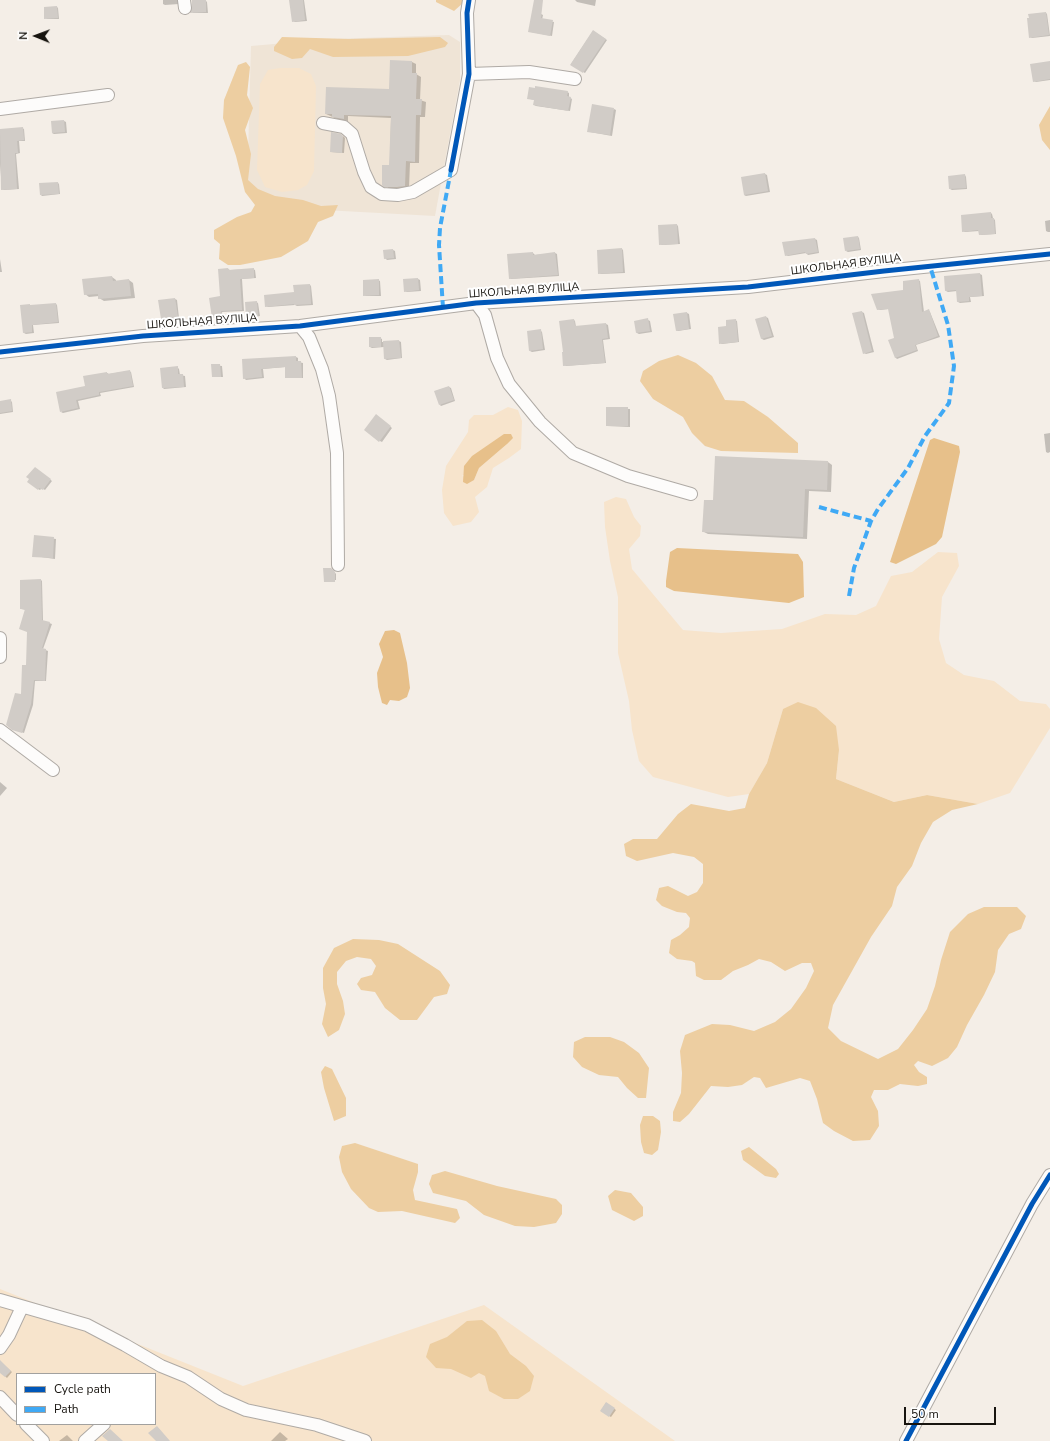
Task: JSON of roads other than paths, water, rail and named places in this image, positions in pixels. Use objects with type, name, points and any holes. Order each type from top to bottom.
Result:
[{"type":"street","points":[[323,123],[344,127],[352,134],[370,187],[382,194],[398,195],[413,192],[451,170],[469,74],[467,13],[469,0]]},
{"type":"street","points":[[469,74],[529,72],[575,79]]},
{"type":"street","points":[[0,109],[108,95]]},
{"type":"street","name":"ШКОЛЬНАЯ ВУЛІЦА","points":[[0,352],[143,336],[300,326],[476,303],[748,287],[1050,254]]},
{"type":"street","points":[[476,303],[485,315],[497,358],[509,384],[540,422],[573,453],[628,476],[692,494]]},
{"type":"street","points":[[300,326],[309,337],[322,369],[329,396],[337,453],[338,564]]},
{"type":"street","points":[[0,638],[0,657]]},
{"type":"street","points":[[0,730],[53,770]]},
{"type":"street","points":[[906,1441],[1032,1204],[1050,1175]]},
{"type":"street","points":[[0,1300],[87,1325],[125,1345],[158,1370],[188,1376],[221,1399],[246,1410],[317,1425],[365,1441]]},
{"type":"street","points":[[0,1348],[9,1335],[22,1307]]},
{"type":"street","points":[[0,1397],[16,1414]]},
{"type":"street","points":[[27,1425],[43,1441]]},
{"type":"street","points":[[85,1441],[103,1425]]}]
